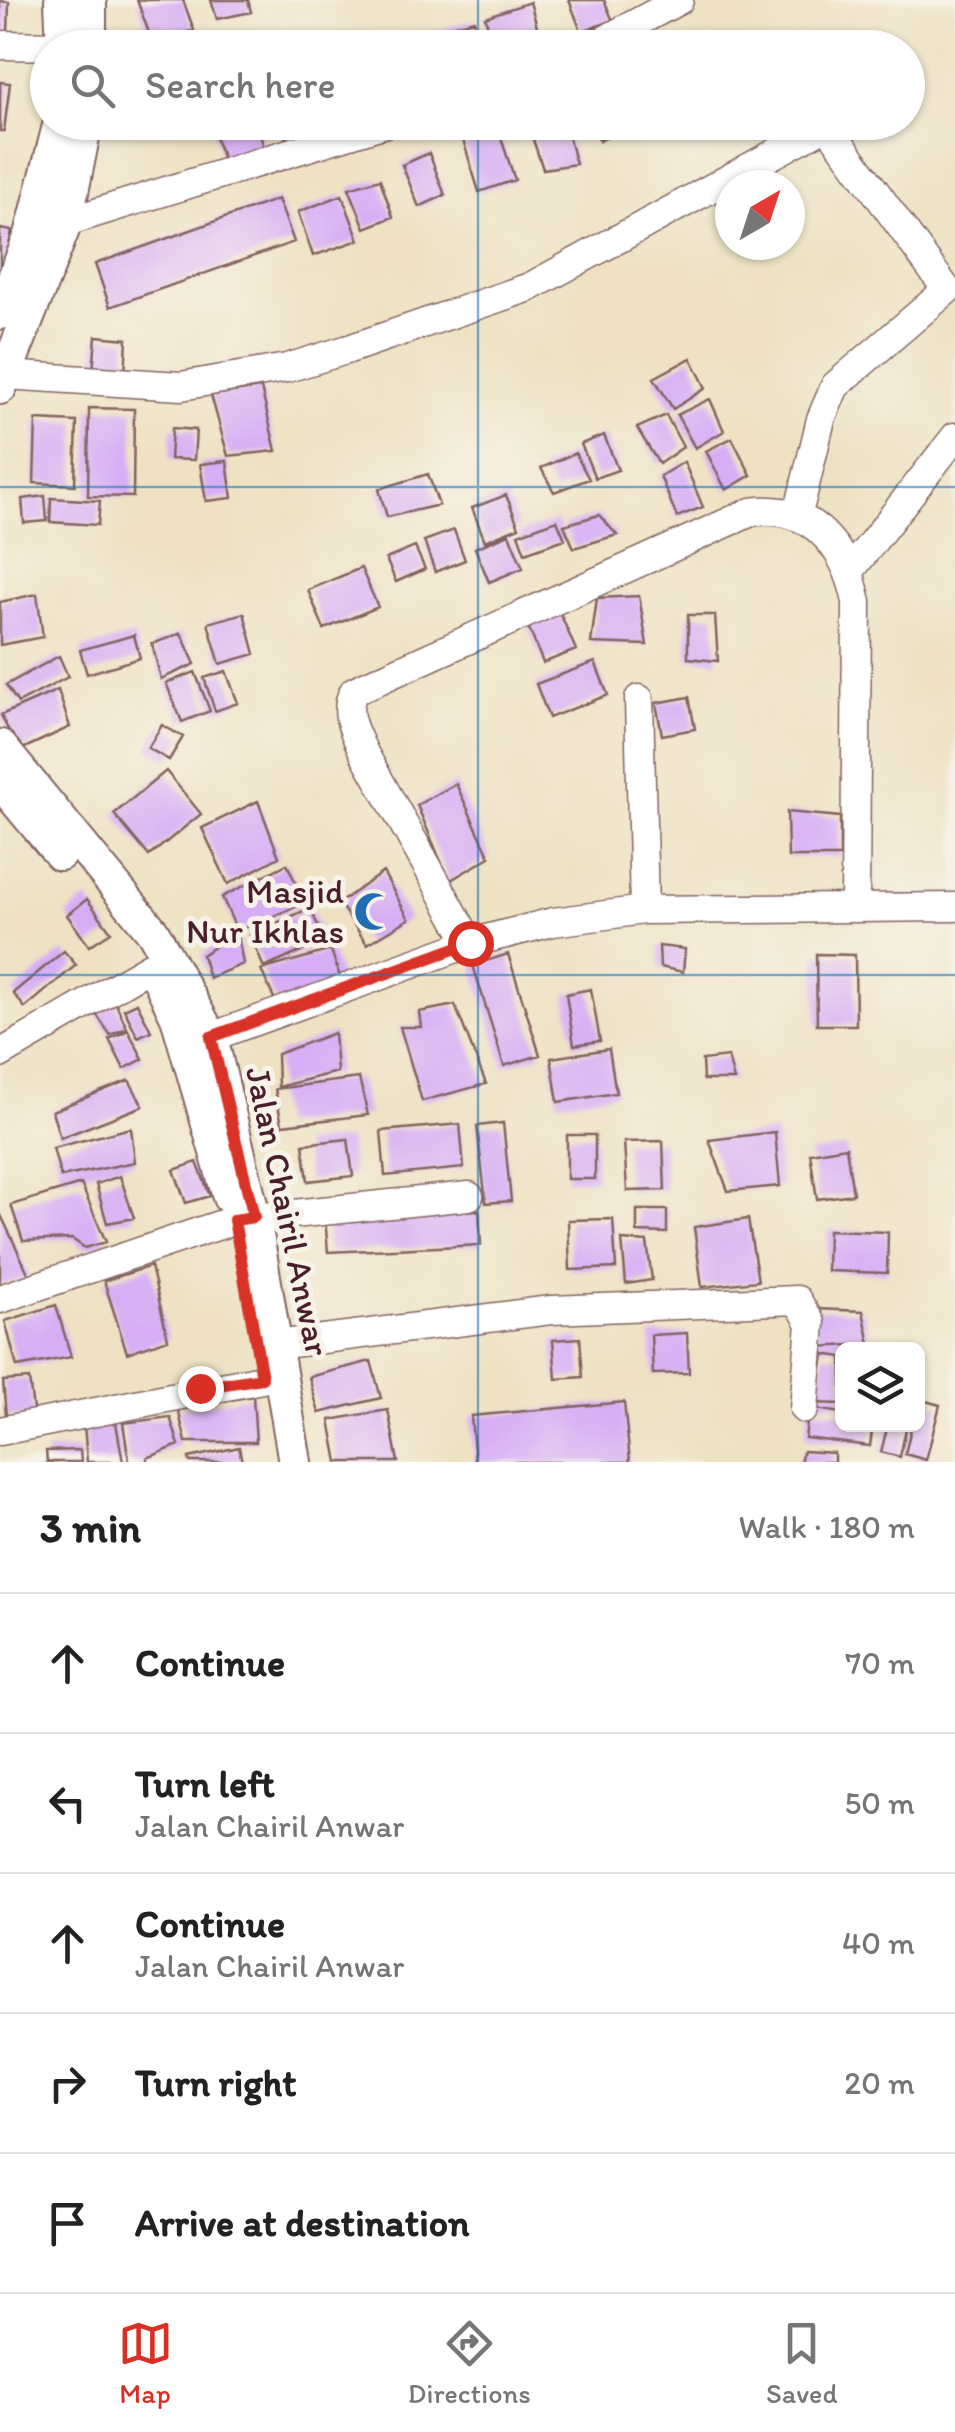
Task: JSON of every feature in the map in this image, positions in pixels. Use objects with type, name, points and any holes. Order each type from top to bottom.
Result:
[{"type":"main road","points":[[61,0],[62,30]]},
{"type":"main road","points":[[90,0],[90,30]]},
{"type":"main road","points":[[0,313],[51,220],[58,140]]},
{"type":"main road","points":[[2,382],[80,140]]},
{"type":"main road","name":"Jalan Chairil Anwar","points":[[0,746],[153,932],[211,1037],[244,1219],[262,1378],[279,1462]]},
{"type":"main road","name":"Jalan Chairil Anwar","points":[[0,782],[122,922],[153,965],[194,1068],[244,1219],[276,1345],[295,1462]]},
{"type":"street","points":[[623,30],[678,0]]},
{"type":"street","points":[[0,45],[30,46]]},
{"type":"street","points":[[51,220],[327,140]]},
{"type":"street","points":[[2,382],[181,386],[287,368],[349,350],[530,287],[799,140]]},
{"type":"street","points":[[798,514],[821,420],[835,386],[947,290],[837,140]]},
{"type":"street","points":[[849,572],[955,437]]},
{"type":"street","points":[[470,943],[364,753],[350,722],[350,695],[751,512],[774,509],[798,514],[822,531],[849,572],[857,602],[855,906]]},
{"type":"street","points":[[639,699],[644,910]]},
{"type":"street","points":[[211,1037],[470,943],[553,922],[644,910],[955,907]]},
{"type":"street","points":[[0,1054],[153,965]]},
{"type":"street","points":[[0,1298],[244,1219],[319,1215],[469,1196]]},
{"type":"street","points":[[276,1345],[551,1310],[797,1300],[810,1323],[804,1409]]},
{"type":"street","points":[[0,1431],[262,1378]]},
{"type":"building","points":[[137,0],[183,0],[194,30],[148,30]]},
{"type":"building","points":[[211,0],[248,0],[251,12],[217,19]]},
{"type":"building","points":[[569,0],[604,0],[613,21],[581,30]]},
{"type":"building","points":[[0,1],[9,2],[8,35],[0,35]]},
{"type":"building","points":[[530,2],[538,30],[489,30],[485,17]]},
{"type":"building","points":[[474,20],[476,30],[439,30]]},
{"type":"building","points":[[0,82],[10,83],[4,131],[0,131]]},
{"type":"building","points":[[216,140],[262,140],[266,154],[225,166]]},
{"type":"building","points":[[286,140],[314,140],[289,147]]},
{"type":"building","points":[[463,140],[502,140],[515,180],[479,192]]},
{"type":"building","points":[[533,140],[569,140],[576,164],[543,169]]},
{"type":"building","points":[[429,153],[445,195],[419,207],[402,165]]},
{"type":"building","points":[[380,179],[393,217],[365,228],[349,188]]},
{"type":"building","points":[[342,195],[359,240],[313,256],[298,212]]},
{"type":"building","points":[[278,199],[294,242],[110,307],[95,264]]},
{"type":"building","points":[[0,229],[12,231],[2,278],[0,278]]},
{"type":"building","points":[[96,336],[127,339],[125,376],[93,373]]},
{"type":"building","points":[[691,358],[706,388],[673,409],[654,378]]},
{"type":"building","points":[[261,388],[276,451],[228,456],[211,395]]},
{"type":"building","points":[[710,399],[724,431],[695,448],[677,415]]},
{"type":"building","points":[[89,408],[134,409],[133,497],[88,496]]},
{"type":"building","points":[[666,415],[683,447],[659,464],[637,428]]},
{"type":"building","points":[[36,420],[77,422],[75,485],[34,483]]},
{"type":"building","points":[[172,428],[196,430],[194,460],[170,459]]},
{"type":"building","points":[[604,435],[618,470],[595,478],[581,444]]},
{"type":"building","points":[[732,438],[751,475],[726,490],[706,451]]},
{"type":"building","points":[[575,453],[589,479],[554,492],[541,468]]},
{"type":"building","points":[[227,461],[232,498],[206,501],[200,464]]},
{"type":"building","points":[[684,462],[703,507],[677,517],[660,476]]},
{"type":"building","points":[[428,474],[439,505],[387,517],[379,489]]},
{"type":"building","points":[[506,495],[519,527],[485,541],[472,508]]},
{"type":"building","points":[[45,496],[47,521],[24,523],[22,499]]},
{"type":"building","points":[[51,498],[100,501],[98,525],[50,522]]},
{"type":"building","points":[[599,515],[617,535],[574,548],[564,525]]},
{"type":"building","points":[[557,520],[565,539],[525,553],[518,534]]},
{"type":"building","points":[[454,530],[465,560],[435,572],[424,541]]},
{"type":"building","points":[[509,534],[523,568],[489,582],[475,548]]},
{"type":"building","points":[[415,547],[425,569],[396,582],[386,559]]},
{"type":"building","points":[[361,568],[378,607],[324,629],[308,590]]},
{"type":"building","points":[[37,594],[43,637],[0,645],[0,602]]},
{"type":"building","points":[[639,596],[647,645],[591,643],[597,598]]},
{"type":"building","points":[[244,613],[255,654],[220,664],[208,623]]},
{"type":"building","points":[[560,613],[576,650],[543,663],[528,626]]},
{"type":"building","points":[[688,615],[715,615],[718,661],[688,658]]},
{"type":"building","points":[[181,633],[195,664],[161,679],[152,644]]},
{"type":"building","points":[[134,635],[140,658],[87,674],[80,650]]},
{"type":"building","points":[[59,656],[68,677],[18,703],[6,685]]},
{"type":"building","points":[[595,662],[608,695],[549,718],[536,684]]},
{"type":"building","points":[[226,671],[238,703],[215,711],[204,678]]},
{"type":"building","points":[[195,672],[210,711],[182,722],[166,683]]},
{"type":"building","points":[[58,690],[70,727],[18,751],[1,715]]},
{"type":"building","points":[[689,697],[695,729],[662,735],[656,703]]},
{"type":"building","points":[[162,725],[183,737],[169,760],[148,748]]},
{"type":"building","points":[[166,771],[201,814],[149,856],[114,814]]},
{"type":"building","points":[[456,784],[490,857],[449,881],[417,805]]},
{"type":"building","points":[[258,801],[279,857],[228,884],[202,828]]},
{"type":"building","points":[[787,812],[840,817],[840,857],[788,857]]},
{"type":"building","points":[[287,864],[305,903],[237,931],[222,897]]},
{"type":"building","name":"Masjid Nur Ikhlas","points":[[383,872],[409,919],[367,944],[339,903]]},
{"type":"building","points":[[87,899],[111,932],[89,946],[67,915]]},
{"type":"building","points":[[310,908],[325,941],[264,968],[250,935]]},
{"type":"building","points":[[237,931],[243,964],[209,978],[202,955]]},
{"type":"building","points":[[659,946],[685,949],[683,972],[660,967]]},
{"type":"building","points":[[331,950],[341,980],[278,1007],[261,970]]},
{"type":"building","points":[[64,951],[76,965],[25,1008],[13,993]]},
{"type":"building","points":[[508,954],[540,1055],[504,1066],[473,965]]},
{"type":"building","points":[[816,954],[855,955],[856,1025],[817,1025]]},
{"type":"building","points":[[591,989],[600,1041],[574,1045],[566,994]]},
{"type":"building","points":[[112,995],[127,1028],[110,1035],[91,1006]]},
{"type":"building","points":[[137,1003],[151,1031],[138,1037],[124,1009]]},
{"type":"building","points":[[455,1005],[486,1084],[422,1101],[400,1027],[421,1027],[419,1012]]},
{"type":"building","points":[[128,1030],[143,1059],[124,1069],[109,1039]]},
{"type":"building","points":[[334,1033],[337,1072],[278,1087],[277,1054]]},
{"type":"building","points":[[609,1049],[616,1093],[558,1102],[551,1058]]},
{"type":"building","points":[[728,1057],[734,1080],[703,1080],[702,1060]]},
{"type":"building","points":[[359,1078],[368,1115],[282,1125],[275,1089]]},
{"type":"building","points":[[129,1080],[143,1106],[60,1138],[52,1111]]},
{"type":"building","points":[[503,1123],[511,1201],[486,1203],[477,1126]]},
{"type":"building","points":[[460,1124],[464,1168],[385,1176],[381,1131]]},
{"type":"building","points":[[131,1128],[135,1162],[61,1177],[53,1148]]},
{"type":"building","points":[[775,1132],[780,1186],[728,1191],[709,1140]]},
{"type":"building","points":[[567,1135],[595,1135],[595,1179],[567,1179]]},
{"type":"building","points":[[348,1139],[353,1176],[308,1181],[303,1144]]},
{"type":"building","points":[[663,1141],[665,1190],[627,1191],[624,1142]]},
{"type":"building","points":[[846,1147],[853,1194],[817,1199],[810,1153]]},
{"type":"building","points":[[197,1162],[210,1196],[186,1203],[174,1170]]},
{"type":"building","points":[[120,1176],[134,1218],[107,1223],[96,1184]]},
{"type":"building","points":[[81,1184],[106,1242],[85,1248],[72,1239],[23,1241],[11,1205]]},
{"type":"building","points":[[479,1210],[481,1245],[328,1252],[325,1217]]},
{"type":"building","points":[[637,1210],[667,1210],[667,1233],[637,1232]]},
{"type":"building","points":[[0,1213],[30,1277],[0,1285]]},
{"type":"building","points":[[613,1219],[616,1268],[570,1270],[568,1220]]},
{"type":"building","points":[[748,1219],[758,1281],[702,1287],[694,1227]]},
{"type":"building","points":[[828,1230],[888,1232],[887,1273],[827,1271]]},
{"type":"building","points":[[622,1240],[647,1242],[652,1280],[626,1284]]},
{"type":"building","points":[[151,1266],[168,1339],[127,1353],[104,1281]]},
{"type":"building","points":[[56,1305],[71,1357],[17,1367],[5,1321]]},
{"type":"building","points":[[815,1309],[863,1311],[870,1342],[835,1342],[835,1346],[817,1347]]},
{"type":"building","points":[[687,1333],[689,1373],[653,1374],[651,1335]]},
{"type":"building","points":[[580,1338],[583,1377],[556,1379],[553,1340]]},
{"type":"building","points":[[824,1354],[835,1356],[835,1404],[812,1403],[815,1374],[821,1374]]},
{"type":"building","points":[[371,1361],[381,1398],[319,1413],[309,1377]]},
{"type":"building","points":[[29,1379],[34,1417],[6,1416],[3,1381]]},
{"type":"building","points":[[253,1396],[256,1442],[186,1442],[178,1409]]},
{"type":"building","points":[[925,1401],[940,1405],[926,1460],[905,1454],[910,1432],[925,1432]]},
{"type":"building","points":[[624,1402],[630,1462],[475,1462],[471,1416]]},
{"type":"building","points":[[809,1408],[835,1412],[835,1432],[872,1432],[870,1446],[805,1438]]},
{"type":"building","points":[[388,1410],[398,1462],[338,1462],[330,1420]]},
{"type":"building","points":[[170,1417],[179,1445],[147,1458],[147,1462],[129,1462],[123,1423]]},
{"type":"building","points":[[116,1423],[123,1462],[87,1462],[84,1424]]},
{"type":"building","points":[[886,1432],[905,1432],[900,1457],[881,1452]]},
{"type":"building","points":[[239,1447],[242,1462],[190,1462],[189,1458]]},
{"type":"building","points":[[80,1450],[81,1462],[47,1462],[46,1451]]},
{"type":"building","points":[[803,1451],[834,1453],[834,1462],[800,1462]]},
{"type":"place","name":"Masjid Nur Ikhlas","points":[[374,911]]},
{"type":"route","points":[[200,1388],[262,1378],[234,1220],[254,1217],[239,1140],[211,1037],[470,943]]}]
